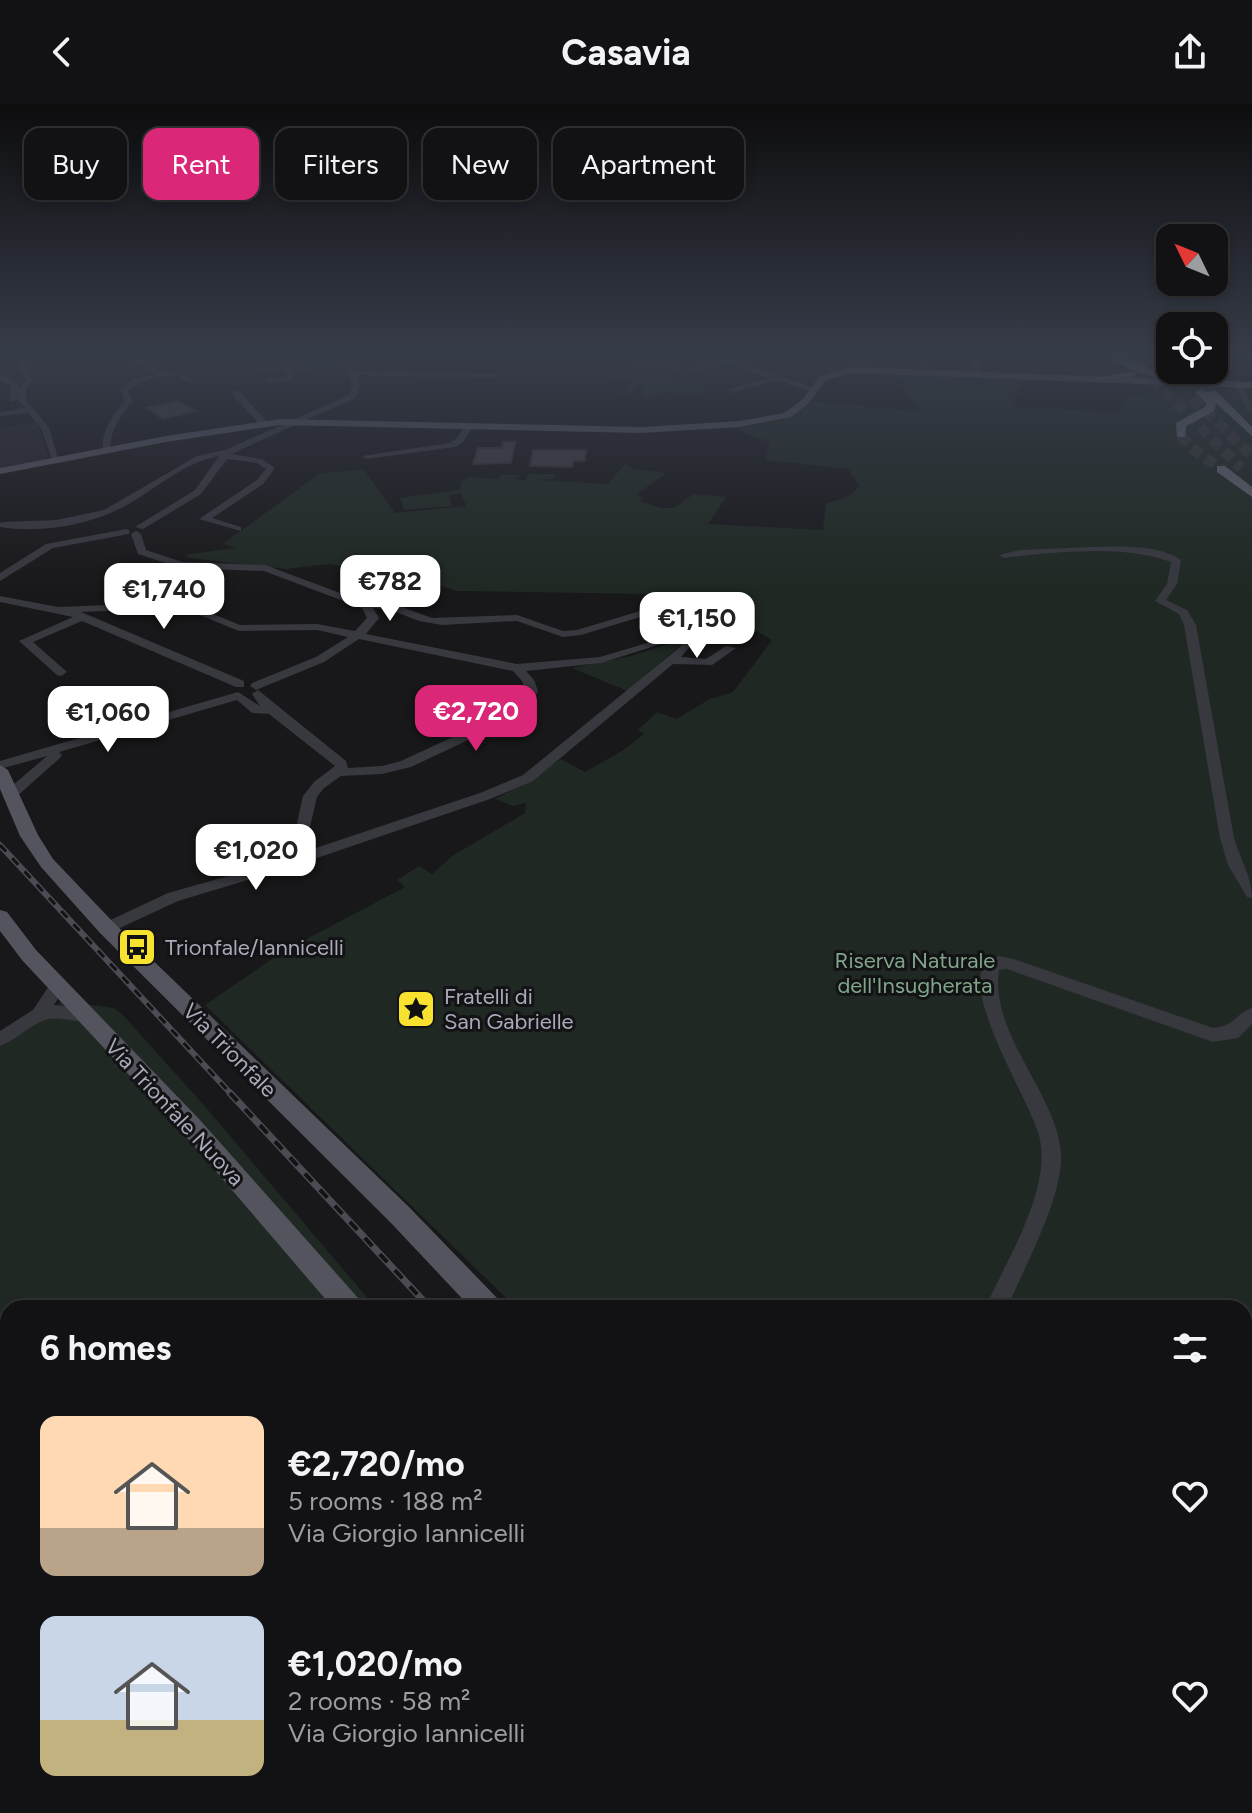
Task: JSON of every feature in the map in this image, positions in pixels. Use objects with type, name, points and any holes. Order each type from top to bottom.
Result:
[{"type":"highway","points":[[1241,468],[1252,481]]},
{"type":"highway","points":[[1221,469],[1252,493]]},
{"type":"main road","points":[[0,471],[107,450],[211,435]]},
{"type":"main road","name":"Via Trionfale","points":[[0,768],[29,836],[47,863],[107,928],[400,1215],[481,1300]]},
{"type":"main road","name":"Via Trionfale Nuova","points":[[0,917],[57,987],[192,1127],[343,1300]]},
{"type":"street","points":[[47,435],[56,460]]},
{"type":"street","points":[[107,450],[109,435]]},
{"type":"street","points":[[0,578],[50,546],[134,531],[198,492],[225,454],[253,435]]},
{"type":"street","points":[[366,456],[452,445],[463,435]]},
{"type":"street","points":[[3,525],[28,525],[103,514],[206,455],[225,454],[259,461],[271,468],[260,482],[204,519],[238,529]]},
{"type":"street","points":[[28,525],[37,527],[99,519]]},
{"type":"street","points":[[134,531],[142,552],[163,561],[268,568],[366,606],[384,603],[438,622],[517,618],[565,634],[642,615],[667,617],[679,632],[691,638],[670,660],[528,778],[485,796],[309,856],[289,858]]},
{"type":"street","points":[[1004,555],[1033,550],[1166,555],[1176,560],[1172,584],[1160,601],[1183,612],[1190,625],[1226,834],[1234,862],[1252,893]]},
{"type":"street","points":[[0,599],[68,610],[179,604],[242,629],[304,626],[517,668],[601,660],[679,632]]},
{"type":"street","points":[[0,768],[257,690],[312,663],[356,635],[373,618],[366,606]]},
{"type":"street","points":[[68,610],[165,650],[240,693],[256,710],[272,710]]},
{"type":"street","points":[[61,672],[25,641],[81,617]]},
{"type":"street","points":[[670,660],[708,663],[730,648]]},
{"type":"street","points":[[107,928],[173,897],[269,869],[289,858],[299,848],[310,796],[319,785],[338,772],[382,770],[406,764],[513,714],[527,703],[532,691],[528,680],[517,668]]},
{"type":"street","points":[[257,690],[260,700],[341,764],[338,772]]},
{"type":"street","points":[[11,794],[38,766],[70,746]]},
{"type":"street","points":[[999,1300],[1048,1182],[1052,1155],[1048,1134],[1001,1028],[987,980],[991,967],[999,962],[1008,963],[1213,1035],[1232,1033],[1252,1014]]},
{"type":"street","points":[[39,1015],[57,987]]},
{"type":"street","points":[[0,1039],[39,1015],[58,1011],[84,1015]]},
{"type":"shaded area","points":[[0,435],[41,435],[49,458],[0,468]]},
{"type":"green space","name":"Riserva Naturale dell'Insugherata","points":[[748,435],[1252,435],[1252,1300],[509,1300],[205,1005],[282,952],[405,887],[397,880],[419,866],[432,874],[452,856],[525,813],[526,803],[513,806],[495,799],[561,759],[585,772],[644,734],[638,730],[657,712],[676,719],[710,699],[733,692],[772,640],[754,630],[706,630],[710,611],[645,594],[457,591],[329,564],[286,569],[189,558],[185,555],[236,548],[223,544],[320,473],[364,470],[395,513],[466,506],[461,493],[449,495],[452,506],[404,510],[400,498],[459,490],[462,481],[470,477],[499,479],[500,475],[519,475],[519,478],[509,479],[526,480],[528,474],[554,474],[554,479],[534,480],[608,484],[625,464],[633,469],[666,473],[636,495],[643,498],[639,501],[661,508],[674,508],[694,494],[726,497],[708,524],[823,530],[826,503],[849,495],[859,485],[848,469],[765,460],[770,442]]},
{"type":"green space","points":[[684,641],[682,644],[627,691],[572,668],[631,656]]},
{"type":"green space","points":[[63,1001],[114,1008],[203,1104],[369,1300],[0,1300],[0,1041]]},
{"type":"building","points":[[503,442],[515,442],[511,463],[473,464],[478,448],[502,448]]},
{"type":"building","points":[[533,450],[586,450],[585,461],[573,461],[572,467],[530,466]]},
{"type":"tunnel","points":[[1181,435],[1191,447],[1221,469]]},
{"type":"tunnel","points":[[1208,435],[1241,468]]},
{"type":"tunnel","points":[[1230,435],[1252,456]]},
{"type":"railway","points":[[0,845],[232,1095]]},
{"type":"railway","points":[[230,1093],[423,1300]]},
{"type":"place","name":"Trionfale/Iannicelli","points":[[137,947]]},
{"type":"place","name":"Fratelli di San Gabrielle","points":[[416,1009]]}]
